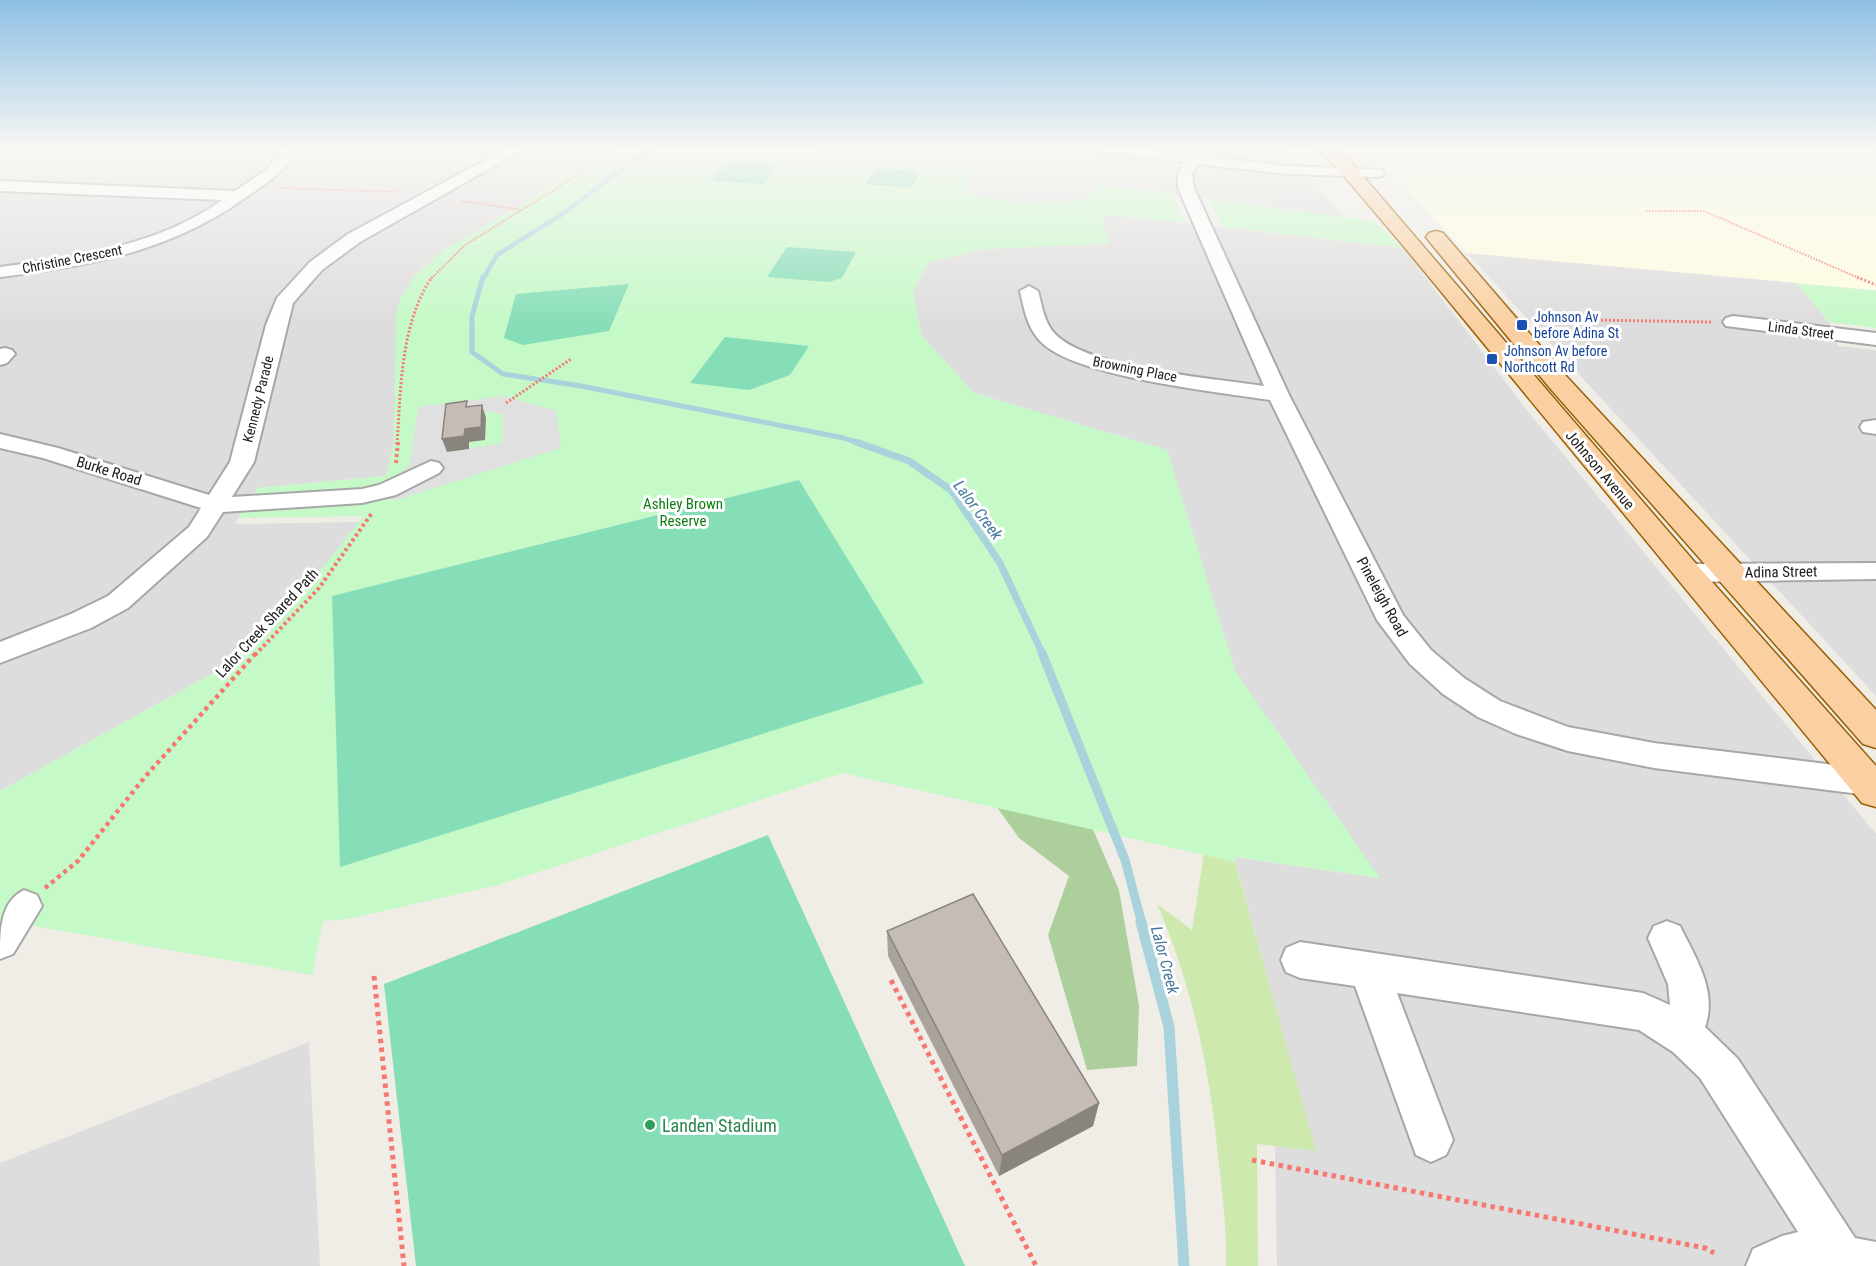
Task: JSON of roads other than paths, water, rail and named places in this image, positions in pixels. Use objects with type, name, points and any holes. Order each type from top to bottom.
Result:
[{"type":"main road","name":"Johnson Avenue","points":[[1393,207],[1687,573],[1873,786]]},
{"type":"main road","name":"Johnson Avenue","points":[[1402,207],[1454,258],[1558,382],[1876,734]]},
{"type":"street","name":"Christine Crescent","points":[[0,272],[83,260],[145,244],[210,216],[223,207]]},
{"type":"street","name":"Kennedy Parade","points":[[0,653],[81,621],[118,602],[198,532],[242,462],[276,325],[284,302],[316,266],[333,252],[413,207]]},
{"type":"street","name":"Pineleigh Road","points":[[1194,207],[1278,395],[1391,620],[1414,651],[1465,694],[1496,714],[1530,728],[1599,748],[1873,786]]},
{"type":"street","name":"Browning Place","points":[[1029,291],[1040,328],[1049,340],[1071,354],[1131,370],[1278,395]]},
{"type":"street","name":"Linda Street","points":[[1733,322],[1874,341]]},
{"type":"street","name":"Burke Road","points":[[0,441],[50,453],[217,505]]},
{"type":"street","points":[[217,505],[362,496],[387,490],[431,468]]},
{"type":"street","name":"Adina Street","points":[[1687,573],[1876,571]]},
{"type":"street","points":[[0,942],[24,906]]},
{"type":"street","points":[[1667,938],[1686,980],[1692,1000],[1691,1017],[1683,1033]]},
{"type":"street","points":[[1300,960],[1643,1012],[1683,1033],[1704,1049],[1859,1263]]},
{"type":"street","points":[[1370,971],[1431,1140]]},
{"type":"street","points":[[1774,1263],[1810,1255],[1859,1263]]},
{"type":"waterway","name":"Lalor Creek","points":[[483,279],[497,255],[572,207]]},
{"type":"waterway","name":"Lalor Creek","points":[[483,277],[472,316],[472,352],[503,374],[581,386],[844,438],[861,444]]},
{"type":"waterway","name":"Lalor Creek","points":[[856,442],[909,461],[951,490],[1000,563],[1043,655]]},
{"type":"waterway","name":"Lalor Creek","points":[[1042,653],[1125,860],[1142,924]]},
{"type":"waterway","name":"Lalor Creek","points":[[1141,922],[1169,1027],[1184,1266]]},
{"type":"place","name":"Johnson Av before Adina St","points":[[1522,325]]},
{"type":"place","name":"Johnson Av before Northcott Rd","points":[[1492,359]]},
{"type":"place","name":"Landen Stadium","points":[[650,1125]]},
{"type":"park label","name":"Ashley Brown Reserve","points":[[683,512]]}]
